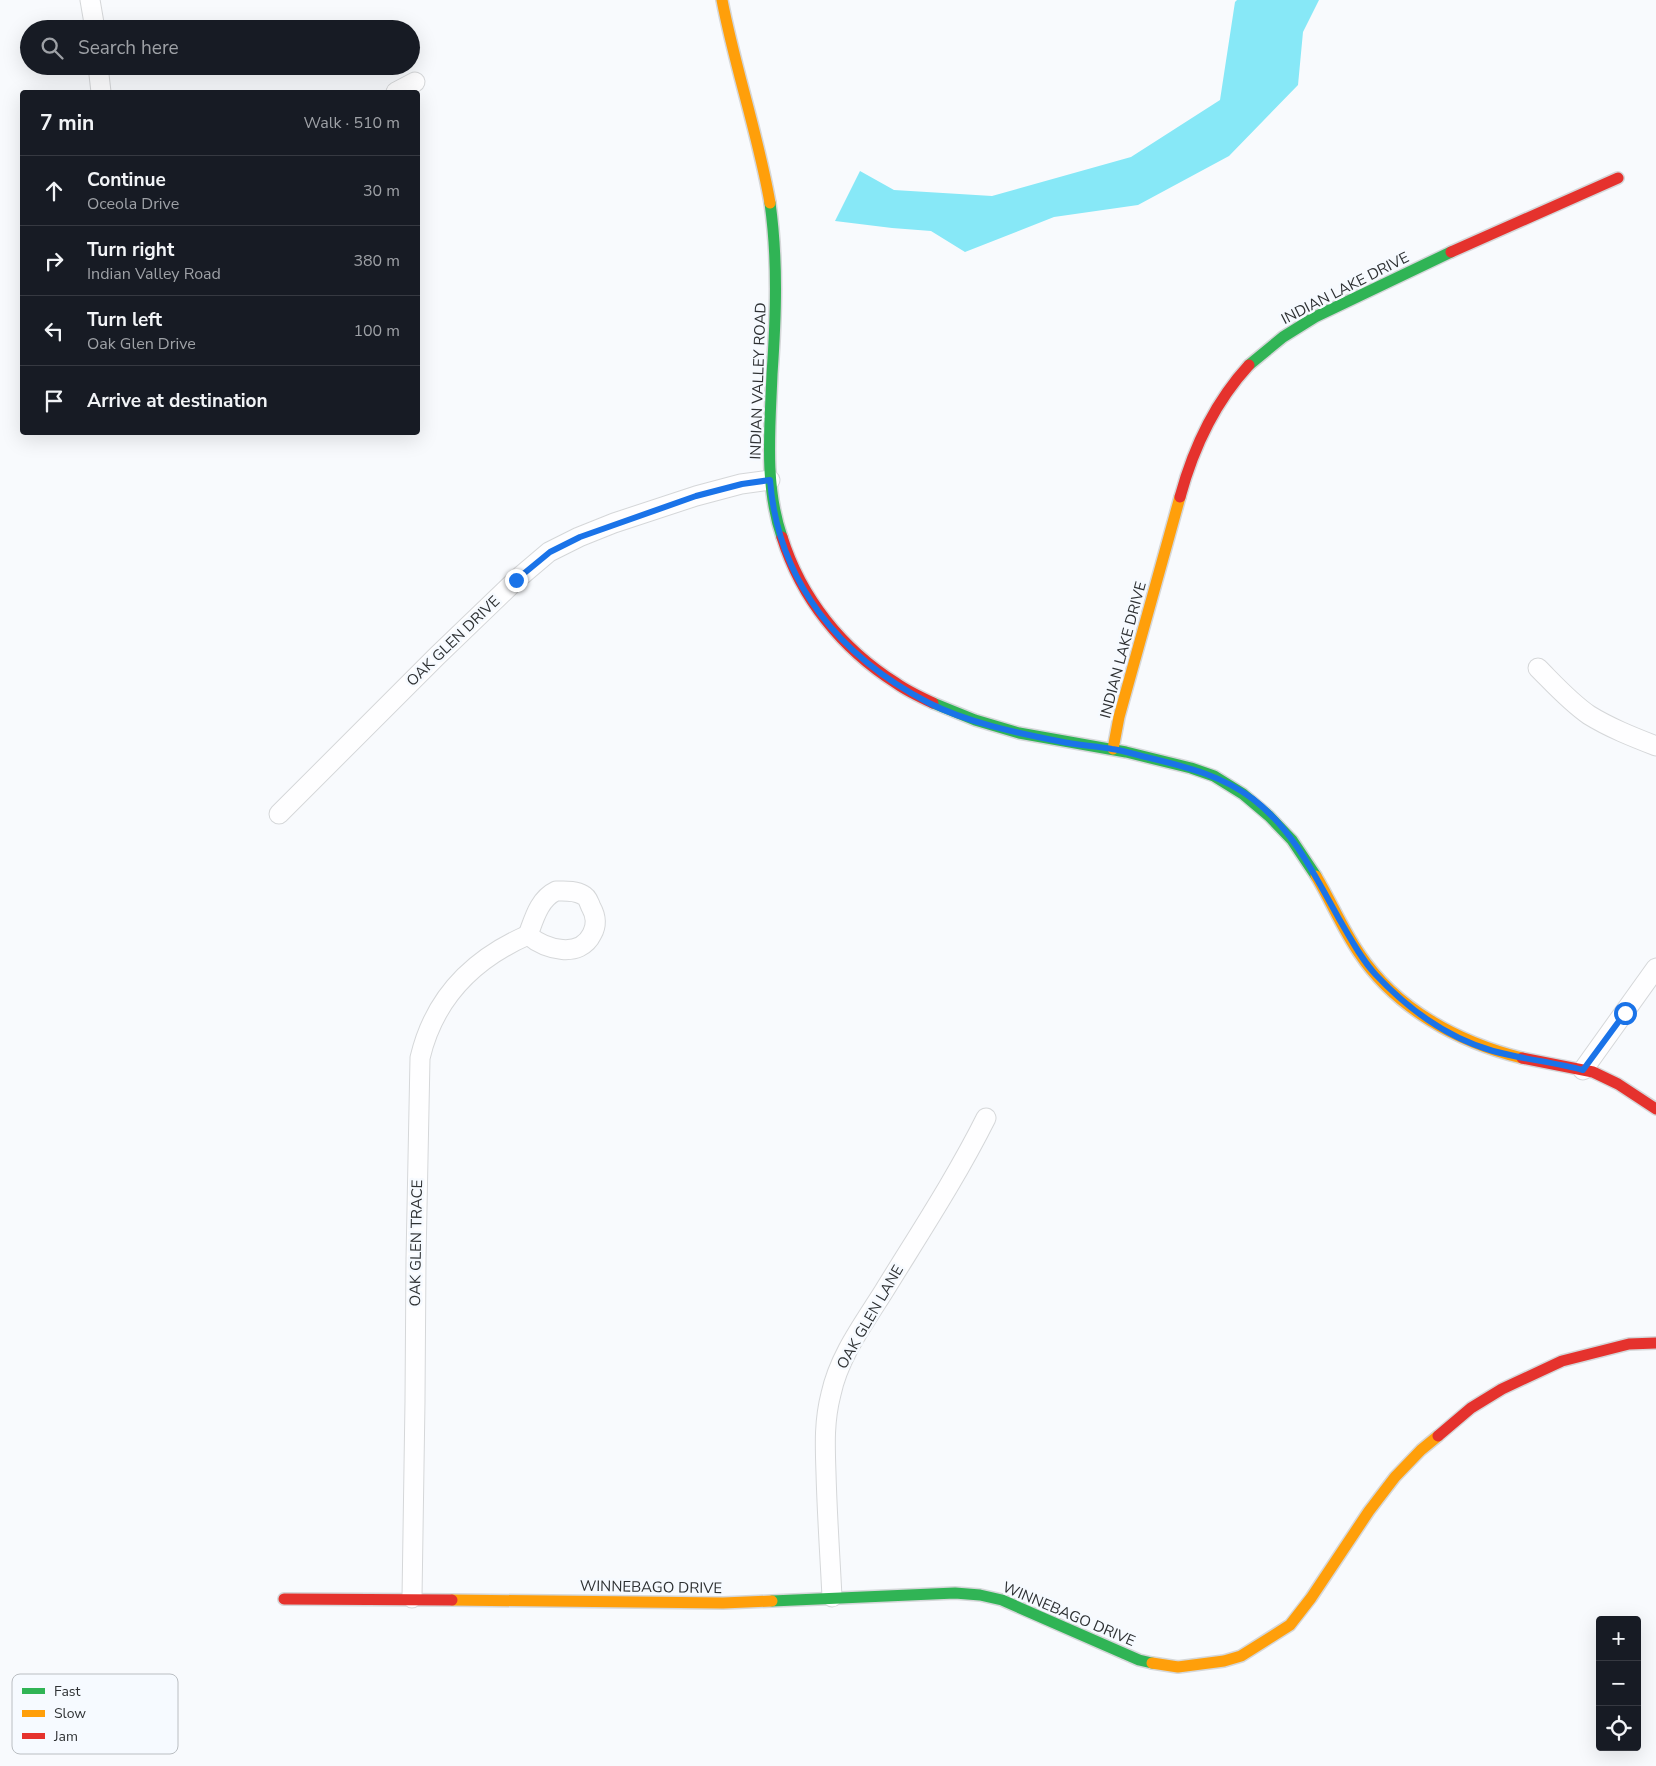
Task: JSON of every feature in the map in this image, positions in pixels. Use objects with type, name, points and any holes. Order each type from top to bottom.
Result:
[{"type":"street","points":[[90,0],[93,20]]},
{"type":"street","name":"INDIAN VALLEY ROAD","points":[[722,0],[770,197],[774,232],[776,266],[770,435],[772,500],[785,547],[807,596],[829,626],[847,646],[871,666],[931,704],[984,724],[1058,741],[1113,749],[1196,769],[1223,780],[1253,799],[1289,834],[1319,880],[1346,931],[1375,974],[1408,1004],[1446,1032],[1469,1043],[1493,1051],[1597,1074],[1641,1098],[1656,1109]]},
{"type":"street","points":[[99,75],[100,90]]},
{"type":"street","points":[[400,90],[415,82]]},
{"type":"street","name":"INDIAN LAKE DRIVE","points":[[1113,749],[1119,716],[1183,485],[1193,456],[1208,421],[1228,390],[1252,362],[1273,343],[1328,310],[1618,178]]},
{"type":"street","name":"OAK GLEN DRIVE","points":[[279,814],[437,656],[516,580],[550,552],[614,523],[696,496],[742,484],[770,480]]},
{"type":"street","points":[[1538,668],[1570,700],[1588,714],[1627,735],[1656,746]]},
{"type":"street","name":"OAK GLEN TRACE","points":[[412,1598],[420,1058],[424,1039],[444,1000],[466,975],[509,944],[528,935]]},
{"type":"street","points":[[1583,1070],[1656,968]]},
{"type":"street","name":"OAK GLEN LANE","points":[[832,1597],[826,1491],[825,1425],[837,1374],[848,1349],[922,1232],[970,1150],[986,1118]]},
{"type":"street","name":"WINNEBAGO DRIVE","points":[[284,1599],[412,1598],[723,1603],[936,1593],[980,1595],[1002,1600],[1139,1660],[1178,1667],[1224,1662],[1241,1656],[1290,1625],[1394,1477],[1421,1450],[1471,1408],[1502,1389],[1562,1361],[1628,1344],[1656,1342]]},
{"type":"water","points":[[1237,0],[1319,0],[1303,32],[1298,85],[1229,156],[1138,205],[1054,217],[965,252],[931,231],[835,221],[860,171],[894,190],[992,196],[1131,157],[1220,100],[1235,2]]},
{"type":"traffic: fast","points":[[770,203],[773,224],[776,288],[770,415],[770,477],[776,517],[782,537]]},
{"type":"traffic: fast","points":[[1249,365],[1283,337],[1315,317],[1451,252]]},
{"type":"traffic: fast","points":[[933,703],[975,720],[1019,733],[1126,752],[1191,768],[1214,776],[1243,794],[1269,816],[1292,840],[1316,876]]},
{"type":"traffic: fast","points":[[772,1601],[955,1593],[980,1595],[1002,1600],[1139,1660],[1152,1663]]},
{"type":"traffic: slow","points":[[722,0],[770,203]]},
{"type":"traffic: slow","points":[[1113,749],[1119,717],[1180,497]]},
{"type":"traffic: slow","points":[[1316,876],[1359,953],[1391,991],[1430,1021],[1452,1033],[1475,1043],[1522,1058]]},
{"type":"traffic: slow","points":[[1152,1663],[1178,1667],[1224,1661],[1241,1656],[1290,1625],[1311,1598],[1369,1511],[1395,1477],[1421,1450],[1438,1436]]},
{"type":"traffic: slow","points":[[452,1600],[723,1603],[772,1601]]},
{"type":"traffic: jam","points":[[1451,252],[1618,178]]},
{"type":"traffic: jam","points":[[1180,497],[1191,461],[1207,427],[1226,394],[1249,365]]},
{"type":"traffic: jam","points":[[782,537],[800,581],[812,601],[841,638],[876,669],[905,689],[933,703]]},
{"type":"traffic: jam","points":[[1522,1058],[1593,1072],[1618,1084],[1656,1109]]},
{"type":"traffic: jam","points":[[1438,1436],[1471,1408],[1502,1389],[1562,1361],[1629,1344],[1656,1343]]},
{"type":"traffic: jam","points":[[284,1599],[452,1600]]},
{"type":"route","points":[[516,580],[550,552],[614,523],[696,496],[742,484],[770,480],[776,520],[796,574],[807,596],[829,626],[847,646],[871,666],[931,704],[984,724],[1058,741],[1113,749],[1196,769],[1223,780],[1253,799],[1289,834],[1319,880],[1338,917],[1375,974],[1401,999],[1446,1032],[1469,1043],[1493,1051],[1583,1070],[1625,1013]]}]
